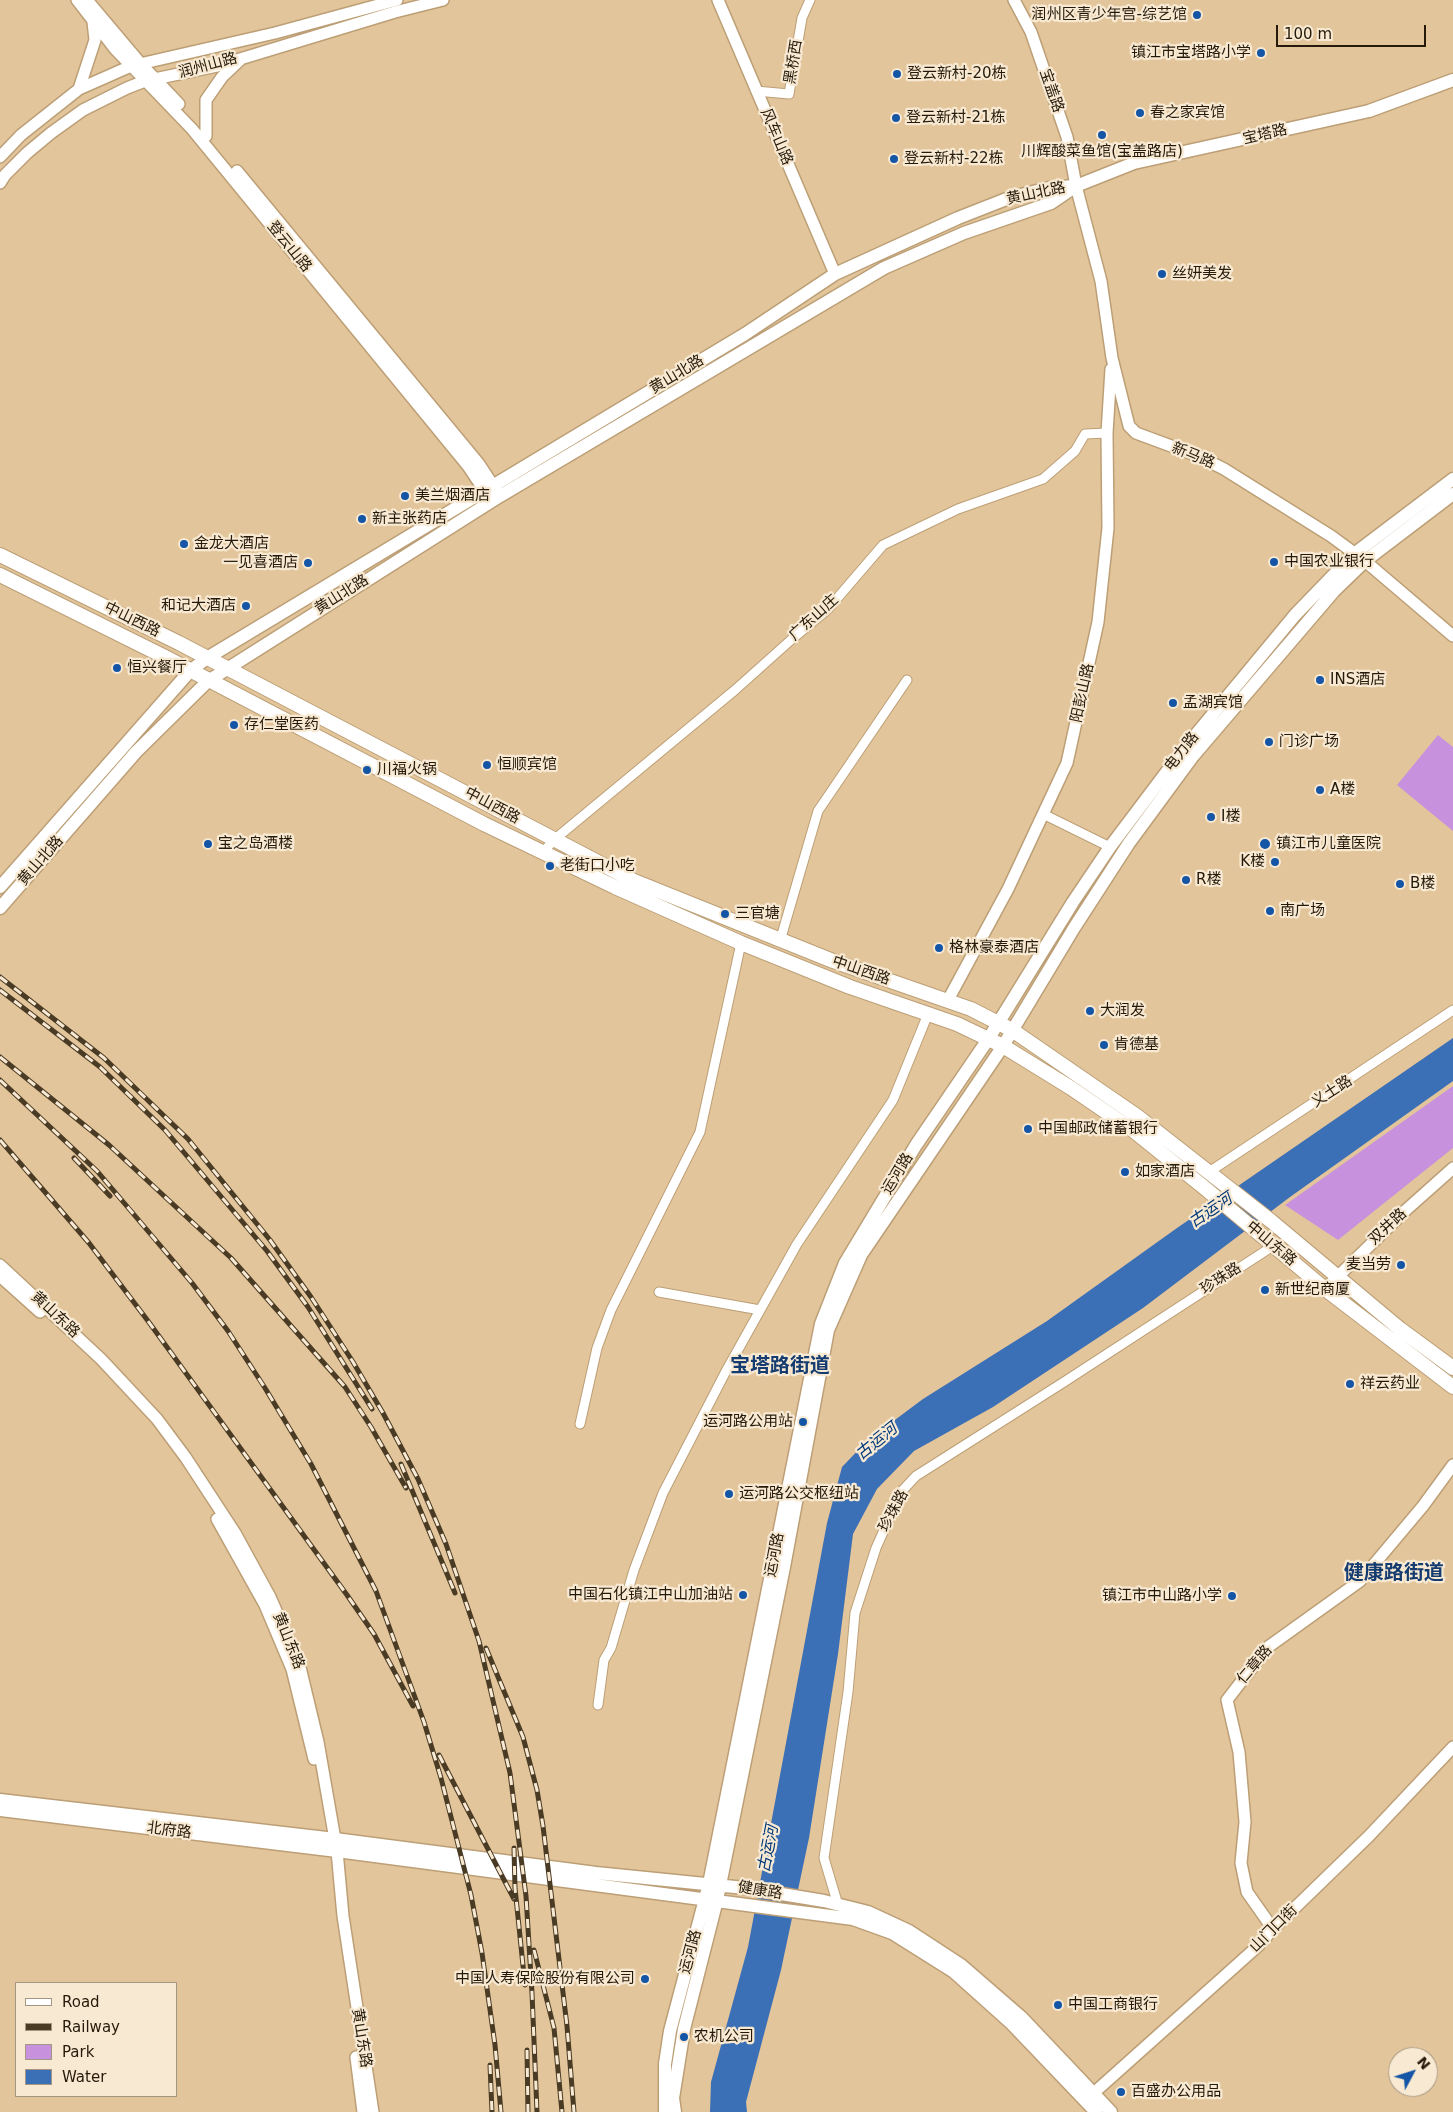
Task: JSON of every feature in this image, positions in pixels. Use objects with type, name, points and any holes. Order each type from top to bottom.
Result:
[{"type":"main road","name":"宝塔路","points":[[1076,186],[1134,163],[1369,111],[1453,80]]},
{"type":"main road","name":"黄山北路","points":[[0,908],[136,752],[208,681],[225,668],[492,493],[745,334],[834,274],[958,218],[1009,198],[1049,188],[1076,186]]},
{"type":"main road","name":"黄山北路","points":[[0,887],[190,671],[207,658],[884,268],[964,233],[1051,203],[1076,186]]},
{"type":"main road","name":"电力路","points":[[998,1022],[1073,902],[1110,847],[1184,749],[1294,615],[1359,557],[1453,479]]},
{"type":"main road","name":"电力路","points":[[1003,1046],[1074,928],[1120,857],[1192,756],[1334,590],[1359,557],[1453,494]]},
{"type":"main road","name":"中山西路","points":[[0,555],[207,658],[634,880],[780,941],[971,1008],[998,1022]]},
{"type":"main road","name":"中山西路","points":[[0,575],[542,852],[679,918],[850,988],[928,1014],[989,1038]]},
{"type":"main road","name":"中山东路","points":[[998,1022],[1137,1116],[1271,1221],[1400,1330],[1453,1368]]},
{"type":"main road","name":"运河路","points":[[675,2112],[673,2098],[684,2029],[714,1885],[821,1324],[845,1263],[916,1145],[998,1022]]},
{"type":"main road","name":"中山东路","points":[[989,1038],[1071,1088],[1130,1128],[1325,1289],[1453,1387]]},
{"type":"main road","name":"运河路","points":[[714,1885],[784,1566],[828,1330],[861,1255],[1003,1046]]},
{"type":"main road","name":"北府路","points":[[0,1800],[333,1844]]},
{"type":"main road","name":"北府路","points":[[0,1810],[333,1844]]},
{"type":"main road","name":"健康路","points":[[333,1844],[596,1874],[745,1888],[824,1901],[868,1912],[909,1931],[961,1965],[1021,2017],[1090,2097],[1096,2112]]},
{"type":"main road","name":"健康路","points":[[333,1844],[561,1882],[739,1902],[854,1919],[892,1933],[954,1972],[1090,2097],[1111,2112]]},
{"type":"main road","name":"运河路","points":[[665,2112],[665,2064],[670,2032],[711,1900]]},
{"type":"street","name":"登云山路","points":[[77,0],[94,22],[206,136],[466,448],[492,493]]},
{"type":"street","name":"登云山路","points":[[87,0],[136,65]]},
{"type":"street","name":"润州山路","points":[[0,157],[20,135],[79,89],[136,65],[275,33],[397,0]]},
{"type":"street","name":"润州山路","points":[[0,183],[27,153],[83,110],[150,80],[217,66],[395,12],[443,0]]},
{"type":"street","name":"风车山路","points":[[718,0],[834,274]]},
{"type":"street","name":"黑桥西","points":[[756,91],[789,94],[802,18],[810,0]]},
{"type":"street","name":"宝盖路","points":[[1014,0],[1030,32],[1067,136],[1076,186]]},
{"type":"street","points":[[79,89],[95,40],[94,22]]},
{"type":"street","points":[[206,136],[206,100],[222,77],[244,57]]},
{"type":"street","name":"登云山路","points":[[150,80],[492,493]]},
{"type":"street","name":"新马路","points":[[1076,186],[1101,281],[1112,358],[1129,426],[1136,433],[1198,456],[1224,469],[1331,536],[1359,557],[1453,636]]},
{"type":"street","name":"阳彭山路","points":[[948,1000],[1008,889],[1067,764],[1098,622],[1108,528],[1108,433],[1112,358]]},
{"type":"street","name":"广东山庄","points":[[542,852],[555,839],[735,690],[828,609],[883,545],[958,509],[1043,479],[1076,451],[1085,434],[1108,433]]},
{"type":"street","points":[[780,941],[818,811],[907,680]]},
{"type":"street","points":[[1043,814],[1110,847]]},
{"type":"street","points":[[580,1424],[597,1348],[611,1310],[700,1132],[740,944]]},
{"type":"street","name":"义土路","points":[[1209,1172],[1453,1010]]},
{"type":"street","points":[[598,1705],[604,1660],[611,1648],[634,1570],[663,1493],[725,1373],[797,1244],[893,1100],[928,1014]]},
{"type":"street","name":"双井路","points":[[1325,1289],[1335,1277],[1453,1168]]},
{"type":"street","name":"珍珠路","points":[[838,1904],[824,1858],[848,1692],[855,1613],[876,1548],[901,1492],[916,1476],[1273,1246]]},
{"type":"street","name":"黄山东路","points":[[0,1264],[102,1359],[157,1419],[186,1458],[235,1533],[270,1597],[299,1663],[318,1742],[373,2112]]},
{"type":"street","name":"黄山东路","points":[[0,1276],[96,1364],[149,1421],[180,1462],[226,1534],[265,1605],[292,1668],[333,1844],[364,2112]]},
{"type":"street","points":[[659,1292],[760,1310]]},
{"type":"street","name":"仁章路","points":[[1273,1929],[1247,1892],[1241,1862],[1245,1822],[1239,1752],[1227,1700],[1268,1647],[1360,1581],[1423,1506],[1453,1464]]},
{"type":"street","name":"山门口街","points":[[1090,2097],[1258,1946],[1273,1929],[1369,1836],[1453,1747]]},
{"type":"green space","points":[[1438,735],[1453,747],[1453,831],[1397,785]]},
{"type":"green space","points":[[1453,1086],[1453,1148],[1338,1240],[1285,1205]]},
{"type":"water","name":"古运河","points":[[1453,1038],[1453,1081],[1290,1197],[1143,1308],[993,1407],[914,1451],[877,1489],[853,1534],[838,1654],[809,1838],[781,1970],[746,2102],[747,2112],[710,2112],[711,2082],[748,1947],[827,1523],[842,1467],[868,1440],[923,1399],[1047,1321],[1177,1228]]},
{"type":"railway","points":[[0,977],[104,1058],[188,1139],[270,1240],[311,1297],[383,1413],[418,1479],[446,1544],[479,1641],[510,1773],[526,1896],[537,2112]]},
{"type":"railway","points":[[0,990],[100,1067],[165,1130],[267,1251],[308,1307],[372,1409]]},
{"type":"railway","points":[[0,1057],[109,1145],[231,1258],[345,1387],[371,1427],[406,1488]]},
{"type":"railway","points":[[0,1080],[97,1171],[192,1283],[228,1331],[311,1464],[376,1591],[424,1722],[441,1778],[471,1895],[482,1953],[495,2045],[501,2112]]},
{"type":"railway","points":[[0,1140],[89,1243],[148,1321],[374,1634],[413,1706]]},
{"type":"railway","points":[[74,1158],[110,1196]]},
{"type":"railway","points":[[401,1464],[455,1593]]},
{"type":"railway","points":[[486,1648],[523,1737],[537,1790],[567,2026],[574,2112]]},
{"type":"railway","points":[[439,1755],[514,1899]]},
{"type":"railway","points":[[514,1848],[515,1888],[525,1985]]},
{"type":"railway","points":[[534,1950],[554,2028],[562,2112]]},
{"type":"railway","points":[[527,2050],[528,2112]]},
{"type":"railway","points":[[490,2065],[492,2112]]},
{"type":"place","name":"润州区青少年宫-综艺馆","points":[[1197,15]]},
{"type":"place","name":"镇江市宝塔路小学","points":[[1261,53]]},
{"type":"place","name":"登云新村-20栋","points":[[897,74]]},
{"type":"place","name":"春之家宾馆","points":[[1140,113]]},
{"type":"place","name":"登云新村-21栋","points":[[896,118]]},
{"type":"place","name":"川辉酸菜鱼馆(宝盖路店)","points":[[1102,135]]},
{"type":"place","name":"登云新村-22栋","points":[[894,159]]},
{"type":"place","name":"丝妍美发","points":[[1162,274]]},
{"type":"place","name":"美兰烟酒店","points":[[405,496]]},
{"type":"place","name":"新主张药店","points":[[362,519]]},
{"type":"place","name":"金龙大酒店","points":[[184,544]]},
{"type":"place","name":"中国农业银行","points":[[1274,562]]},
{"type":"place","name":"一见喜酒店","points":[[308,563]]},
{"type":"place","name":"和记大酒店","points":[[246,606]]},
{"type":"place","name":"恒兴餐厅","points":[[117,668]]},
{"type":"place","name":"INS酒店","points":[[1320,680]]},
{"type":"place","name":"孟湖宾馆","points":[[1173,703]]},
{"type":"place","name":"存仁堂医药","points":[[234,725]]},
{"type":"place","name":"门诊广场","points":[[1269,742]]},
{"type":"place","name":"恒顺宾馆","points":[[487,765]]},
{"type":"place","name":"川福火锅","points":[[367,770]]},
{"type":"place","name":"A楼","points":[[1320,790]]},
{"type":"place","name":"I楼","points":[[1211,817]]},
{"type":"place","name":"宝之岛酒楼","points":[[208,844]]},
{"type":"place","name":"镇江市儿童医院","points":[[1265,844]]},
{"type":"place","name":"K楼","points":[[1275,862]]},
{"type":"place","name":"老街口小吃","points":[[550,866]]},
{"type":"place","name":"R楼","points":[[1186,880]]},
{"type":"place","name":"B楼","points":[[1400,884]]},
{"type":"place","name":"南广场","points":[[1270,911]]},
{"type":"place","name":"三官塘","points":[[725,914]]},
{"type":"place","name":"格林豪泰酒店","points":[[939,948]]},
{"type":"place","name":"大润发","points":[[1090,1011]]},
{"type":"place","name":"肯德基","points":[[1104,1045]]},
{"type":"place","name":"中国邮政储蓄银行","points":[[1028,1129]]},
{"type":"place","name":"如家酒店","points":[[1125,1172]]},
{"type":"place","name":"麦当劳","points":[[1401,1265]]},
{"type":"place","name":"新世纪商厦","points":[[1265,1290]]},
{"type":"place","name":"祥云药业","points":[[1350,1384]]},
{"type":"place","name":"运河路公用站","points":[[803,1422]]},
{"type":"place","name":"运河路公交枢纽站","points":[[729,1494]]},
{"type":"place","name":"中国石化镇江中山加油站","points":[[743,1595]]},
{"type":"place","name":"镇江市中山路小学","points":[[1232,1596]]},
{"type":"place","name":"中国人寿保险股份有限公司","points":[[645,1979]]},
{"type":"place","name":"中国工商银行","points":[[1058,2005]]},
{"type":"place","name":"农机公司","points":[[684,2037]]},
{"type":"place","name":"百盛办公用品","points":[[1121,2092]]},
{"type":"district","name":"宝塔路街道","points":[[780,1367]]},
{"type":"district","name":"健康路街道","points":[[1394,1574]]}]
